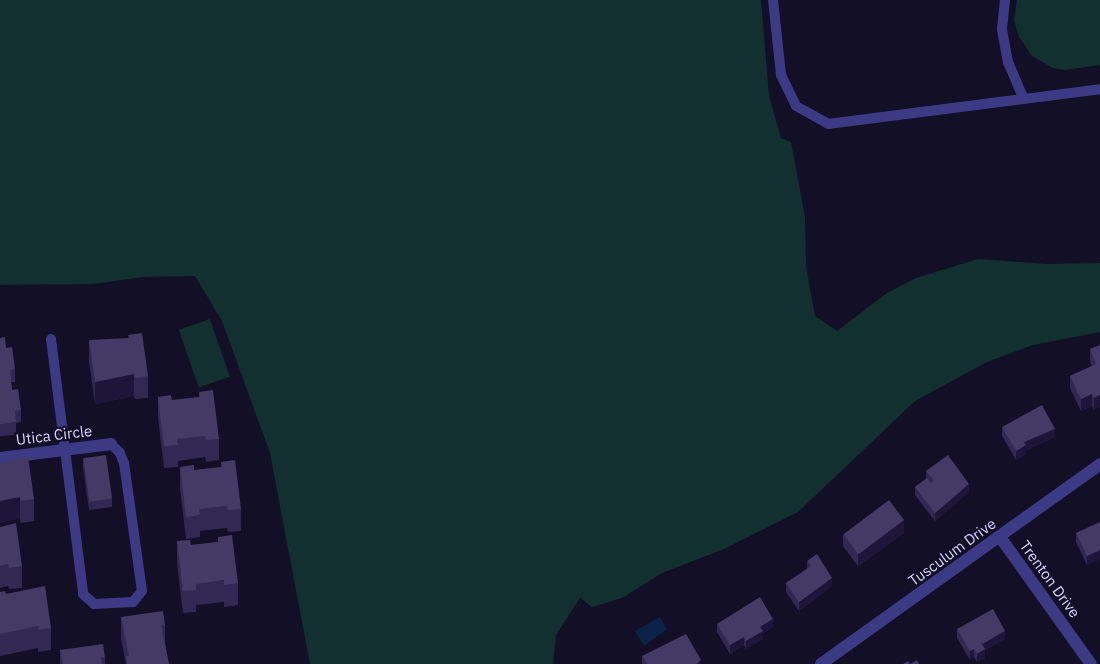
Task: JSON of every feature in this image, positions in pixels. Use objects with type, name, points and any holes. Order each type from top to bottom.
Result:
[{"type":"street","name":"Utica Circle","points":[[0,458],[112,444]]},
{"type":"street","name":"Tusculum Drive","points":[[821,664],[1100,464]]},
{"type":"street","name":"Trenton Drive","points":[[1000,537],[1091,664]]},
{"type":"lane","points":[[773,0],[781,75],[796,106],[828,124],[1023,97],[1100,89]]},
{"type":"lane","points":[[1005,0],[1002,29],[1007,54],[1023,97]]},
{"type":"lane","points":[[51,339],[83,594],[94,604],[133,602],[142,591],[124,463],[120,453],[112,444]]},
{"type":"green space","points":[[0,0],[761,0],[769,96],[781,138],[791,142],[805,217],[806,266],[815,316],[837,331],[887,293],[916,278],[978,259],[1047,264],[1100,263],[1100,332],[1033,345],[987,362],[915,401],[798,512],[724,549],[662,573],[622,598],[592,607],[580,598],[556,635],[553,664],[310,664],[270,453],[222,321],[195,276],[143,277],[93,284],[0,285]]},
{"type":"green space","points":[[1017,0],[1100,0],[1100,65],[1065,70],[1053,68],[1032,56],[1019,37],[1014,20]]},
{"type":"green space","points":[[210,319],[230,377],[199,387],[179,330]]},
{"type":"water","points":[[660,617],[667,629],[644,646],[635,631]]},
{"type":"building","points":[[142,333],[148,376],[135,378],[134,374],[95,382],[89,340],[129,338],[128,335]]},
{"type":"building","points":[[5,337],[6,348],[12,347],[15,369],[10,370],[12,390],[18,389],[21,410],[15,411],[16,422],[0,424],[0,338]]},
{"type":"building","points":[[1100,345],[1100,395],[1094,398],[1092,394],[1081,399],[1070,376],[1096,364],[1090,349]]},
{"type":"building","points":[[213,390],[219,439],[206,440],[205,436],[177,439],[178,445],[164,446],[158,397],[171,395],[172,400],[200,397],[199,392]]},
{"type":"building","points":[[1042,405],[1055,429],[1024,442],[1026,445],[1016,451],[1002,427]]},
{"type":"building","points":[[106,455],[112,499],[89,502],[83,458]]},
{"type":"building","points":[[948,455],[969,484],[935,513],[915,487],[927,478],[930,483],[934,481],[926,471]]},
{"type":"building","points":[[28,456],[34,499],[21,501],[20,497],[0,501],[0,463]]},
{"type":"building","points":[[235,460],[241,509],[228,510],[227,506],[199,509],[200,515],[186,517],[180,467],[194,465],[194,470],[222,467],[221,462]]},
{"type":"building","points":[[889,500],[904,520],[859,554],[843,534]]},
{"type":"building","points":[[1100,522],[1100,550],[1087,556],[1076,533]]},
{"type":"building","points":[[16,523],[22,566],[9,568],[8,564],[0,566],[0,527]]},
{"type":"building","points":[[232,535],[238,583],[224,585],[224,580],[196,584],[196,590],[183,591],[177,541],[190,540],[191,545],[218,542],[218,537]]},
{"type":"building","points":[[817,554],[832,578],[799,602],[786,583],[811,566],[807,561]]},
{"type":"building","points":[[45,586],[51,628],[38,630],[38,626],[0,634],[0,592],[5,591],[6,594]]},
{"type":"building","points":[[760,597],[773,619],[760,627],[763,631],[746,641],[744,637],[730,645],[717,624]]},
{"type":"building","points":[[993,609],[1005,631],[982,644],[985,649],[977,654],[974,649],[970,651],[957,629]]},
{"type":"building","points":[[163,611],[165,625],[161,625],[169,664],[127,664],[126,656],[129,656],[121,617]]},
{"type":"building","points":[[686,634],[701,660],[697,664],[647,664],[642,656]]},
{"type":"building","points":[[103,644],[105,657],[101,658],[102,664],[63,664],[60,650]]},
{"type":"building","points":[[917,660],[919,664],[910,664]]}]
